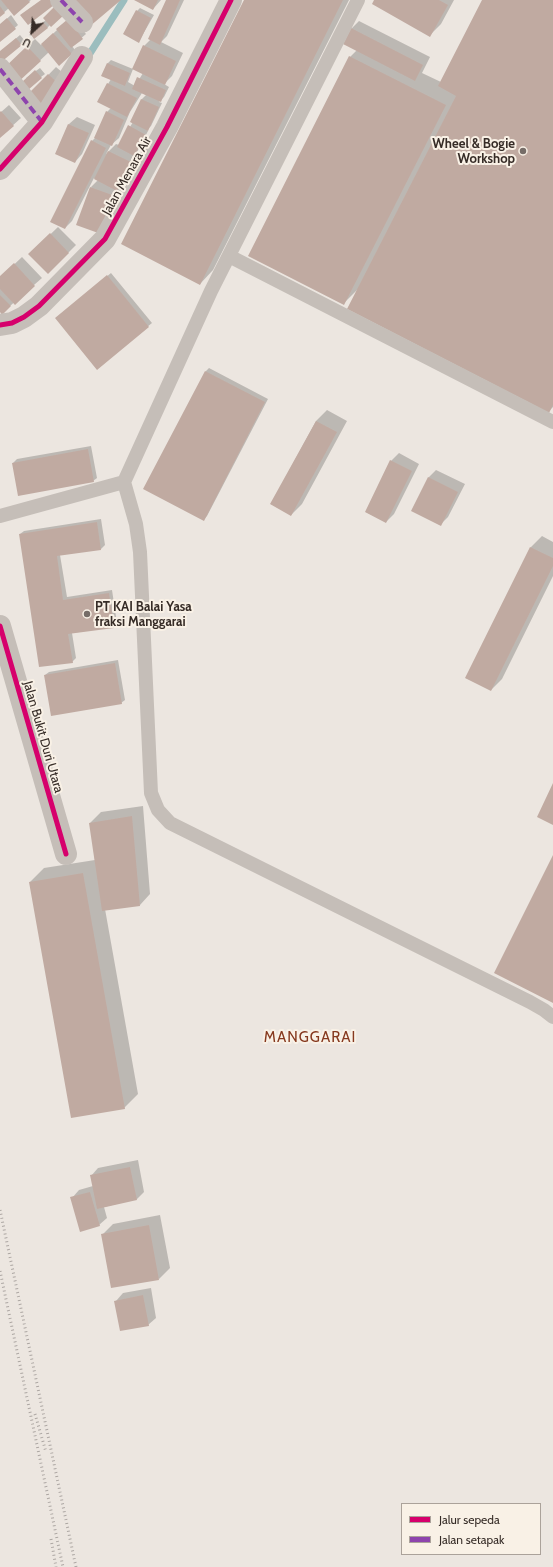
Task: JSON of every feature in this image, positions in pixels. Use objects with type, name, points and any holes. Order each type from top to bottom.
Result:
[{"type":"street","points":[[61,0],[82,22]]},
{"type":"street","name":"Jalan Menara Air","points":[[0,325],[12,323],[24,317],[39,306],[105,239],[167,127],[231,0]]},
{"type":"street","points":[[0,169],[42,122],[82,58]]},
{"type":"street","points":[[0,69],[42,122]]},
{"type":"street","name":"Jalan Bukit Duri Utara","points":[[0,626],[66,854]]},
{"type":"lane","points":[[358,0],[211,291],[124,482],[136,524],[140,552],[151,793],[158,810],[170,823],[530,1002],[553,1017]]},
{"type":"lane","points":[[229,256],[553,422]]},
{"type":"lane","points":[[0,516],[124,482]]},
{"type":"building","points":[[1,0],[28,0],[30,2],[14,16]]},
{"type":"building","points":[[41,0],[50,0],[54,5],[28,25],[20,15]]},
{"type":"building","points":[[71,0],[121,0],[89,27]]},
{"type":"building","points":[[134,0],[158,0],[153,10]]},
{"type":"building","points":[[166,0],[180,0],[160,45],[148,39]]},
{"type":"building","points":[[244,0],[343,0],[200,285],[121,244]]},
{"type":"building","points":[[374,0],[439,0],[448,5],[430,37],[372,4]]},
{"type":"building","points":[[482,0],[553,0],[553,405],[549,413],[347,309],[456,96],[438,86]]},
{"type":"building","points":[[0,6],[5,13],[0,17]]},
{"type":"building","points":[[55,6],[64,15],[51,27],[43,18]]},
{"type":"building","points":[[136,10],[151,18],[139,43],[123,34]]},
{"type":"building","points":[[7,18],[16,29],[0,42],[0,24]]},
{"type":"building","points":[[68,19],[83,39],[71,48],[56,29]]},
{"type":"building","points":[[43,22],[48,28],[34,39],[29,32]]},
{"type":"building","points":[[351,28],[423,65],[415,81],[343,44]]},
{"type":"building","points":[[53,33],[72,54],[59,66],[41,44]]},
{"type":"building","points":[[16,38],[22,45],[0,63],[0,51]]},
{"type":"building","points":[[143,45],[176,61],[165,85],[132,69]]},
{"type":"building","points":[[27,46],[41,61],[16,84],[3,69]]},
{"type":"building","points":[[349,56],[446,105],[344,305],[248,256]]},
{"type":"building","points":[[107,63],[130,73],[125,86],[101,76]]},
{"type":"building","points":[[35,70],[42,78],[28,90],[22,82]]},
{"type":"building","points":[[48,74],[62,87],[39,110],[25,97]]},
{"type":"building","points":[[137,77],[166,90],[161,102],[132,89]]},
{"type":"building","points":[[107,83],[137,98],[127,117],[97,102]]},
{"type":"building","points":[[141,99],[159,107],[148,131],[130,122]]},
{"type":"building","points":[[1,111],[14,126],[0,138],[0,112]]},
{"type":"building","points":[[106,111],[124,120],[112,146],[94,138]]},
{"type":"building","points":[[68,124],[89,133],[75,163],[55,154]]},
{"type":"building","points":[[128,125],[146,135],[134,156],[117,147]]},
{"type":"building","points":[[91,140],[106,148],[65,229],[50,222]]},
{"type":"building","points":[[108,151],[131,162],[117,191],[94,179]]},
{"type":"building","points":[[90,187],[115,196],[101,234],[76,225]]},
{"type":"building","points":[[50,233],[69,253],[48,274],[28,254]]},
{"type":"building","points":[[14,263],[35,286],[15,305],[0,289],[0,276]]},
{"type":"building","points":[[107,275],[149,327],[97,370],[55,318]]},
{"type":"building","points":[[0,295],[11,306],[2,315],[0,312]]},
{"type":"building","points":[[205,371],[265,402],[204,521],[143,489]]},
{"type":"building","points":[[316,421],[337,432],[291,516],[270,504]]},
{"type":"building","points":[[88,449],[94,482],[18,496],[12,463]]},
{"type":"building","points":[[390,460],[412,471],[386,523],[365,512]]},
{"type":"building","points":[[428,477],[458,492],[441,526],[411,511]]},
{"type":"building","points":[[97,522],[101,550],[57,556],[63,600],[109,593],[114,628],[68,634],[73,663],[39,667],[19,534]]},
{"type":"building","points":[[530,547],[553,558],[553,566],[491,691],[465,678]]},
{"type":"building","points":[[115,663],[122,704],[51,716],[44,675]]},
{"type":"building","points":[[553,783],[553,825],[537,817]]},
{"type":"building","points":[[132,816],[140,906],[102,911],[89,823]]},
{"type":"building","points":[[553,855],[553,1003],[494,973]]},
{"type":"building","points":[[83,873],[125,1109],[71,1118],[29,882]]},
{"type":"building","points":[[130,1167],[137,1200],[97,1209],[90,1175]]},
{"type":"building","points":[[90,1192],[100,1226],[80,1232],[70,1197]]},
{"type":"building","points":[[149,1225],[159,1280],[111,1288],[101,1234]]},
{"type":"building","points":[[143,1295],[149,1326],[120,1331],[114,1301]]},
{"type":"waterway","points":[[87,58],[124,0]]},
{"type":"railway","points":[[0,1210],[76,1567]]},
{"type":"railway","points":[[0,1271],[63,1567]]},
{"type":"railway","points":[[35,1414],[46,1452]]},
{"type":"railway","points":[[51,1539],[56,1567]]},
{"type":"marked path","points":[[61,0],[82,22]]},
{"type":"marked path","points":[[0,69],[42,122]]},
{"type":"cycle path","points":[[0,325],[12,323],[24,317],[39,306],[105,239],[167,127],[231,0]]},
{"type":"cycle path","points":[[0,169],[42,122],[82,57]]},
{"type":"cycle path","points":[[0,626],[66,854]]},
{"type":"place","name":"Wheel & Bogie Workshop","points":[[523,151]]},
{"type":"place","name":"PT KAI Balai Yasa fraksi Manggarai","points":[[87,614]]},
{"type":"district","name":"MANGGARAI","points":[[310,1038]]}]
